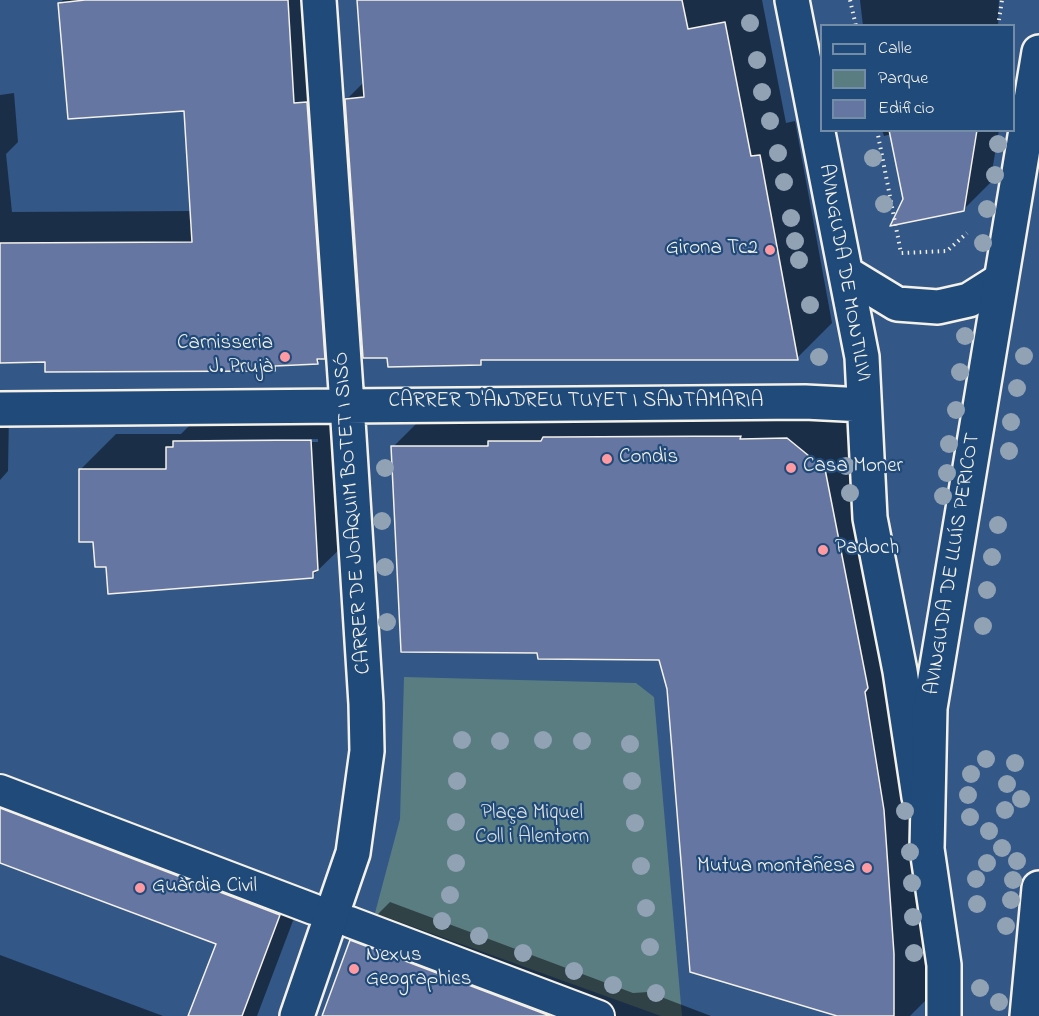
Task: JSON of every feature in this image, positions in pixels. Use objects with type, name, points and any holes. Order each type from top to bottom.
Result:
[{"type":"street","name":"CARRER DE JOAQUIM BOTET I SISÓ","points":[[297,1016],[347,872],[359,817],[367,751],[347,405],[319,0]]},
{"type":"street","name":"AVINGUDA DE MONTILIVI","points":[[792,0],[862,357],[864,405]]},
{"type":"street","name":"AVINGUDA DE LLUÍS PERICOT","points":[[927,849],[930,708],[999,281],[1039,52]]},
{"type":"street","points":[[846,273],[897,304],[938,307],[969,300],[999,281]]},
{"type":"street","name":"CARRER D'ANDREU TUYET I SANTAMARIA","points":[[0,409],[805,402],[864,405]]},
{"type":"street","name":"AVINGUDA DE LLUÍS PERICOT","points":[[864,405],[870,518],[900,671],[927,849],[944,965],[945,1016]]},
{"type":"street","points":[[0,790],[313,909]]},
{"type":"street","points":[[1028,1016],[1038,906]]},
{"type":"street","points":[[350,922],[599,1016]]},
{"type":"path","points":[[850,0],[856,24]]},
{"type":"path","points":[[998,24],[1002,0]]},
{"type":"path","points":[[877,132],[901,253],[947,251],[971,230]]},
{"type":"green space","name":"Plaça Miquel Coll i Alentorn","points":[[404,677],[636,683],[654,697],[682,1016],[661,1016],[375,913],[400,819]]},
{"type":"building","points":[[85,0],[288,0],[294,103],[307,102],[325,359],[317,359],[318,364],[275,366],[275,371],[45,372],[45,362],[0,363],[0,243],[192,242],[184,111],[68,119],[58,3]]},
{"type":"building","points":[[357,0],[682,0],[688,29],[725,22],[751,156],[760,155],[798,360],[481,360],[481,365],[388,367],[387,358],[363,358],[345,99],[364,97]]},
{"type":"building","points":[[889,132],[977,132],[964,211],[890,226],[903,199]]},
{"type":"building","points":[[741,436],[740,439],[787,438],[825,469],[868,688],[865,692],[884,810],[894,954],[894,1016],[837,1016],[690,972],[667,689],[659,660],[538,659],[537,653],[401,652],[391,446],[488,446],[488,441],[541,441],[543,437]]},
{"type":"building","points":[[311,440],[318,570],[313,572],[313,578],[108,594],[106,567],[95,567],[93,542],[79,542],[79,469],[166,469],[166,447],[173,447],[173,441]]},
{"type":"building","name":"Guàrdia Civil","points":[[0,808],[280,915],[242,1016],[188,1016],[216,944],[0,863]]},
{"type":"building","points":[[350,940],[550,1016],[322,1016]]},
{"type":"place","name":"Girona Tc2","points":[[770,250]]},
{"type":"place","name":"Carnisseria J. Prujà","points":[[285,357]]},
{"type":"place","name":"Condis","points":[[607,459]]},
{"type":"place","name":"Casa Moner","points":[[791,468]]},
{"type":"place","name":"Padoch","points":[[823,550]]},
{"type":"place","name":"Mutua montañesa","points":[[867,868]]},
{"type":"place","name":"Guàrdia Civil","points":[[140,888]]},
{"type":"place","name":"Nexus Geographics","points":[[354,969]]}]
